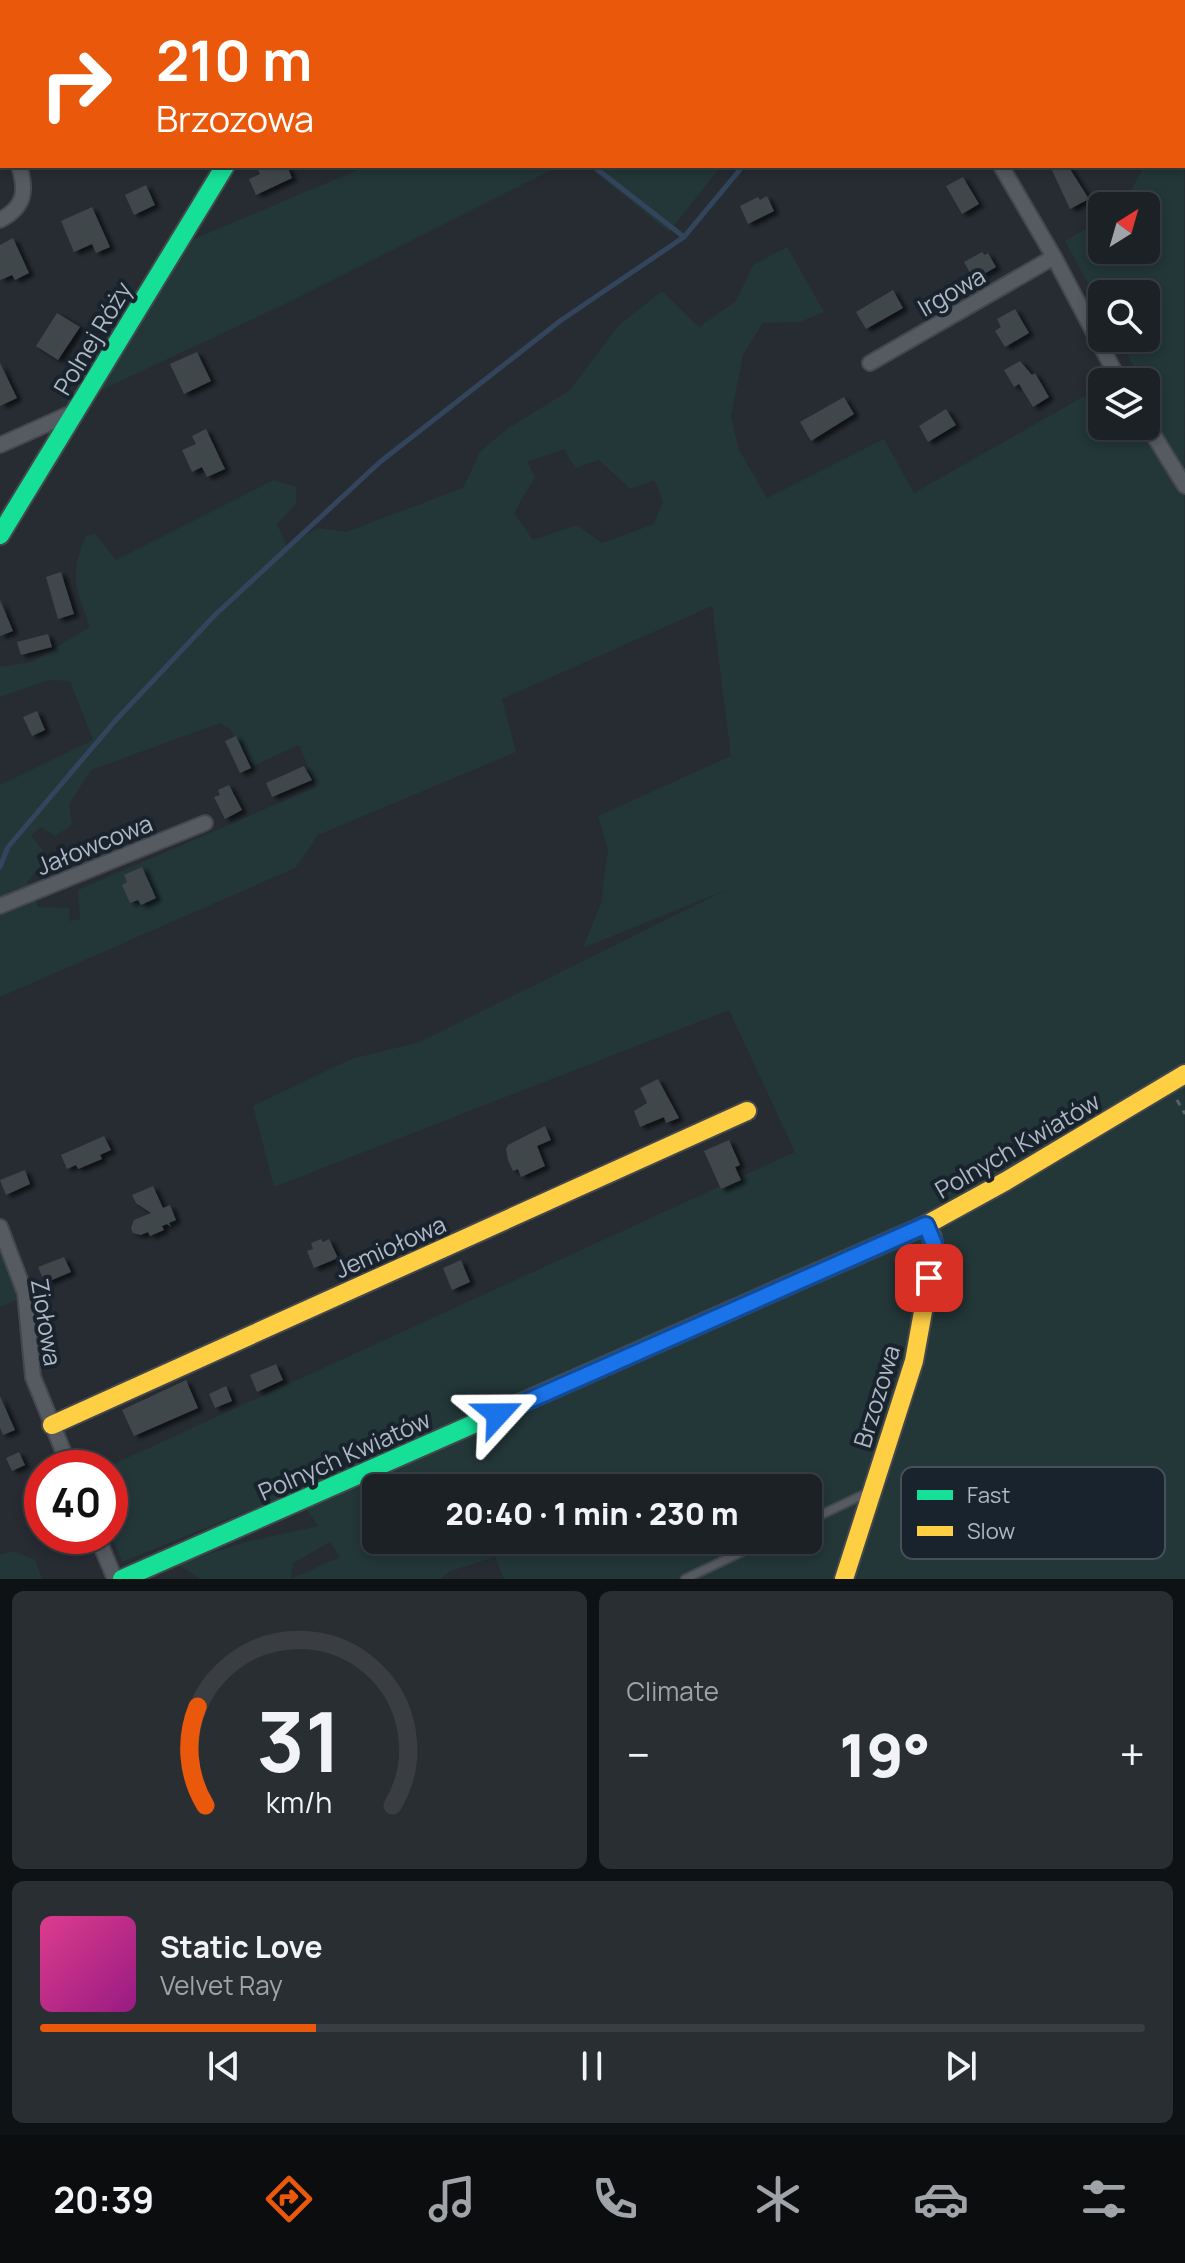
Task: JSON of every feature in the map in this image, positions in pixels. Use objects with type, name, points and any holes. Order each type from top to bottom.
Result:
[{"type":"street","points":[[0,220],[14,213],[23,201],[24,181],[20,168]]},
{"type":"street","name":"Polnej Róży","points":[[0,535],[224,168]]},
{"type":"street","points":[[1002,168],[1113,368]]},
{"type":"street","name":"Irgowa","points":[[870,363],[1054,257]]},
{"type":"street","points":[[0,445],[74,412]]},
{"type":"street","points":[[1157,440],[1185,486]]},
{"type":"street","name":"Jałowcowa","points":[[0,906],[205,823]]},
{"type":"street","name":"Polnych Kwiatów","points":[[122,1579],[926,1225],[1185,1074]]},
{"type":"street","name":"Jemiołowa","points":[[52,1425],[747,1111]]},
{"type":"street","name":"Brzozowa","points":[[844,1579],[914,1361],[934,1251],[926,1225]]},
{"type":"street","name":"Ziołowa","points":[[0,1227],[25,1293],[33,1377],[62,1450]]},
{"type":"street","points":[[105,1554],[115,1579]]},
{"type":"lane","points":[[822,1514],[872,1490]]},
{"type":"lane","points":[[685,1579],[738,1554]]},
{"type":"shaded area","points":[[362,168],[555,168],[289,302],[95,393],[194,239]]},
{"type":"shaded area","points":[[590,168],[719,168],[669,232]]},
{"type":"shaded area","points":[[1143,168],[1184,168],[1185,1579],[504,1579],[495,1557],[448,1572],[441,1579],[291,1579],[201,1579],[176,1564],[246,1542],[318,1526],[294,1492],[122,1562],[119,1554],[128,1554],[128,1457],[795,1152],[729,1010],[274,1187],[253,1106],[351,1059],[420,1042],[726,890],[583,948],[601,903],[608,849],[598,816],[731,756],[712,606],[502,699],[516,752],[318,835],[295,868],[0,997],[0,785],[93,740],[70,681],[49,680],[0,697],[0,667],[32,662],[90,627],[76,582],[77,562],[86,536],[95,534],[116,560],[274,480],[296,487],[296,504],[277,524],[287,546],[318,528],[346,532],[463,488],[480,452],[507,429],[570,390],[619,325],[662,291],[699,327],[736,301],[753,265],[787,247],[824,312],[800,322],[763,323],[743,355],[731,416],[738,448],[767,498],[884,439],[914,493],[1088,394],[1088,440],[1160,440],[1160,368],[1132,368],[1126,352],[1160,352],[1160,280],[1088,280],[1088,283],[1065,241],[1088,227],[1088,264],[1160,264],[1160,192],[1130,192]],"holes":[[[564,449],[575,468],[599,460],[630,489],[654,480],[663,501],[654,524],[602,543],[577,525],[533,540],[514,513],[535,477],[527,462]],[[220,723],[230,729],[253,766],[299,745],[316,787],[78,890],[80,919],[69,921],[70,908],[38,907],[27,882],[43,863],[42,849],[31,836],[41,827],[55,836],[72,825],[69,804],[91,770]],[[330,1542],[340,1557],[291,1579],[293,1563]]]},
{"type":"shaded area","points":[[0,1248],[19,1299],[0,1307]]},
{"type":"shaded area","points":[[14,1551],[35,1560],[42,1579],[0,1579],[0,1555]]},
{"type":"building","points":[[257,168],[288,168],[292,178],[256,195],[249,179],[260,174]]},
{"type":"building","points":[[1051,168],[1069,168],[1088,200],[1070,209]]},
{"type":"building","points":[[963,177],[979,204],[962,214],[946,186]]},
{"type":"building","points":[[146,185],[155,205],[134,215],[125,195]]},
{"type":"building","points":[[767,196],[774,211],[748,224],[740,206]]},
{"type":"building","points":[[92,207],[110,247],[96,253],[92,244],[74,252],[61,221]]},
{"type":"building","points":[[13,238],[29,273],[15,280],[12,275],[0,280],[0,245]]},
{"type":"building","points":[[982,252],[985,255],[988,253],[996,267],[974,280],[964,262]]},
{"type":"building","points":[[893,290],[903,308],[866,329],[856,312]]},
{"type":"building","points":[[1015,309],[1029,333],[1005,347],[995,331],[1001,327],[997,319]]},
{"type":"building","points":[[57,313],[80,327],[58,360],[36,346]]},
{"type":"building","points":[[197,352],[211,381],[184,394],[170,364]]},
{"type":"building","points":[[1020,361],[1032,375],[1035,373],[1049,397],[1033,407],[1019,384],[1014,387],[1004,370]]},
{"type":"building","points":[[0,363],[17,398],[0,406]]},
{"type":"building","points":[[844,397],[854,414],[811,441],[800,422]]},
{"type":"building","points":[[946,409],[956,425],[928,442],[919,426]]},
{"type":"building","points":[[206,429],[225,469],[207,477],[202,467],[192,472],[182,450],[196,444],[192,436]]},
{"type":"building","points":[[61,572],[74,614],[58,619],[46,577]]},
{"type":"building","points":[[0,600],[13,631],[0,636]]},
{"type":"building","points":[[48,634],[52,647],[21,655],[17,642]]},
{"type":"building","points":[[37,711],[45,730],[32,736],[23,717]]},
{"type":"building","points":[[236,736],[251,768],[240,773],[225,741]]},
{"type":"building","points":[[304,766],[312,780],[272,797],[266,783]]},
{"type":"building","points":[[229,785],[242,810],[225,819],[214,797],[220,795],[218,790]]},
{"type":"building","points":[[142,867],[156,898],[141,905],[138,900],[130,903],[122,885],[127,882],[124,875]]},
{"type":"building","points":[[658,1079],[679,1118],[666,1123],[664,1117],[640,1127],[634,1111],[647,1103],[640,1088]]},
{"type":"building","points":[[545,1126],[551,1140],[537,1146],[545,1166],[521,1177],[518,1169],[513,1171],[506,1149],[508,1145]]},
{"type":"building","points":[[104,1136],[111,1150],[100,1155],[102,1159],[78,1169],[76,1165],[67,1169],[61,1155]]},
{"type":"building","points":[[729,1140],[740,1165],[735,1167],[741,1180],[721,1189],[704,1151]]},
{"type":"building","points":[[25,1170],[30,1184],[6,1195],[0,1180]]},
{"type":"building","points":[[153,1186],[163,1208],[170,1205],[176,1220],[169,1223],[171,1227],[167,1224],[162,1226],[164,1230],[150,1236],[148,1232],[141,1235],[133,1233],[134,1220],[151,1213],[136,1203],[132,1195]]},
{"type":"building","points":[[321,1239],[323,1242],[329,1239],[338,1258],[314,1268],[307,1251],[313,1249],[311,1243]]},
{"type":"building","points":[[64,1257],[71,1272],[45,1283],[38,1267]]},
{"type":"building","points":[[461,1260],[470,1282],[452,1290],[443,1268]]},
{"type":"building","points":[[276,1364],[283,1380],[257,1392],[250,1375]]},
{"type":"building","points":[[186,1380],[198,1408],[134,1436],[122,1410]]},
{"type":"building","points":[[226,1386],[232,1401],[215,1408],[209,1394]]},
{"type":"building","points":[[0,1396],[15,1430],[3,1435],[0,1428]]},
{"type":"building","points":[[19,1452],[24,1465],[12,1471],[6,1458]]},
{"type":"waterway","points":[[596,168],[684,237],[741,168]]},
{"type":"waterway","points":[[0,867],[8,847],[115,721],[215,615],[380,462],[560,321],[684,237]]},
{"type":"traffic: fast","points":[[0,535],[224,168]]},
{"type":"traffic: fast","points":[[122,1579],[816,1273]]},
{"type":"traffic: slow","points":[[816,1273],[926,1225],[1185,1074]]},
{"type":"traffic: slow","points":[[52,1425],[747,1111]]},
{"type":"traffic: slow","points":[[844,1579],[914,1361],[934,1251],[926,1225]]},
{"type":"route","points":[[498,1414],[926,1225],[934,1244],[929,1278]]}]
